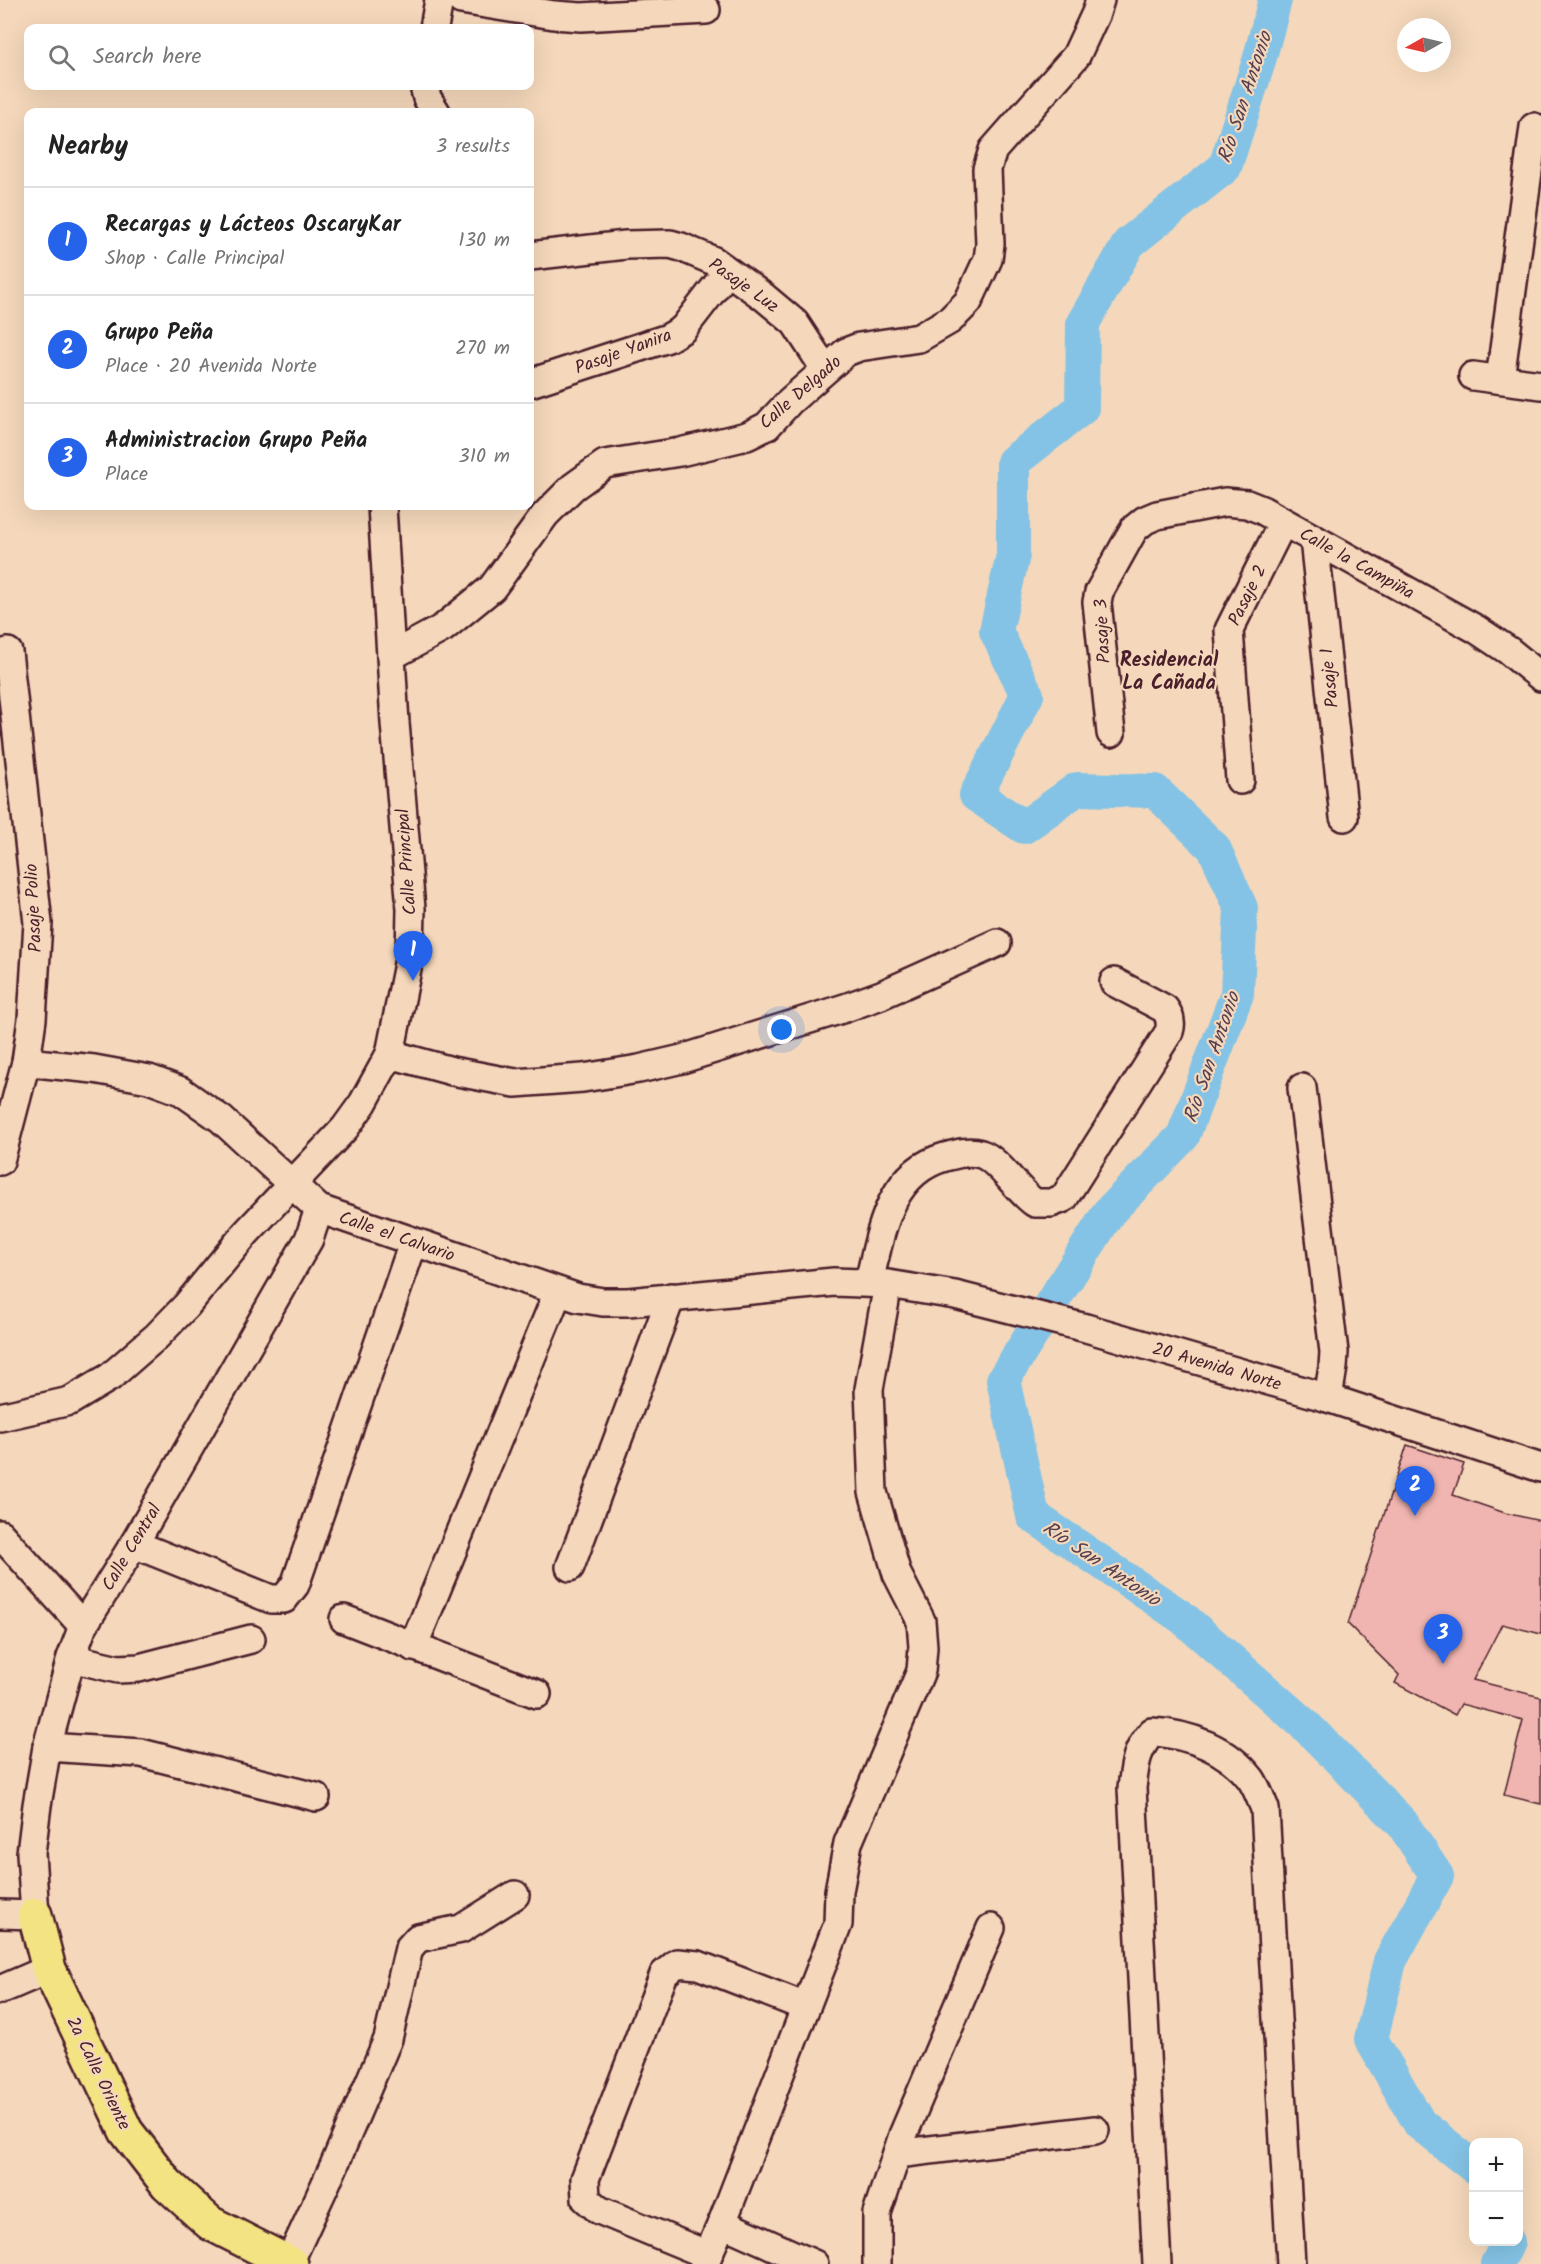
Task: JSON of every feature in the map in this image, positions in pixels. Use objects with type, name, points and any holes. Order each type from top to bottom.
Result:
[{"type":"main road","name":"2a Calle Oriente","points":[[35,1915],[49,1970],[126,2132],[167,2184],[210,2223],[290,2264]]},
{"type":"street","points":[[435,24],[439,0]]},
{"type":"street","points":[[461,0],[554,15],[581,17],[706,10]]},
{"type":"street","name":"Calle Delgado","points":[[392,656],[444,628],[492,588],[545,515],[573,487],[606,464],[680,452],[747,436],[767,426],[790,401],[846,352],[859,347],[919,338],[950,320],[968,302],[988,260],[990,244],[987,170],[993,150],[1076,56],[1100,0]]},
{"type":"street","points":[[425,90],[433,108]]},
{"type":"street","points":[[1500,380],[1534,127]]},
{"type":"street","name":"Pasaje Luz","points":[[534,256],[626,245],[670,244],[714,261],[764,297],[795,323],[825,369]]},
{"type":"street","name":"Pasaje Yanira","points":[[534,382],[668,338],[683,329],[727,272]]},
{"type":"street","points":[[1473,376],[1541,385]]},
{"type":"street","name":"Calle la Campiña","points":[[1157,515],[1237,502],[1247,504],[1476,629],[1509,651],[1541,677]]},
{"type":"street","name":"Calle Principal","points":[[292,1184],[345,1128],[363,1103],[390,1054],[410,954],[411,909],[395,723],[382,510]]},
{"type":"street","name":"Pasaje 3","points":[[1111,733],[1097,613],[1099,592],[1134,529],[1145,520],[1157,515]]},
{"type":"street","name":"Pasaje 2","points":[[1240,780],[1228,630],[1283,522]]},
{"type":"street","name":"Pasaje 1","points":[[1314,539],[1344,817]]},
{"type":"street","name":"Pasaje Polio","points":[[0,1161],[26,1062],[32,1019],[38,923],[8,652]]},
{"type":"street","points":[[390,1054],[452,1071],[515,1083],[583,1078],[639,1069],[682,1059],[845,1008],[997,943]]},
{"type":"street","points":[[806,2007],[698,1965],[677,1963],[664,1974],[585,2180],[586,2199],[599,2210],[706,2259],[722,2223],[806,2007],[838,1924],[839,1891],[848,1843],[921,1671],[923,1647],[921,1621],[897,1574],[873,1492],[869,1389],[881,1289],[883,1227],[895,1195],[914,1172],[936,1159],[959,1153],[981,1154],[992,1160],[1035,1203],[1051,1203],[1064,1198],[1171,1026],[1165,1009],[1114,982]]},
{"type":"street","name":"Calle el Calvario","points":[[26,1062],[149,1079],[181,1091],[221,1119],[319,1209],[558,1293],[603,1302],[628,1302],[834,1282],[881,1289]]},
{"type":"street","points":[[1302,1088],[1334,1352],[1328,1398]]},
{"type":"street","points":[[0,1417],[70,1401],[110,1377],[157,1336],[246,1233],[292,1184]]},
{"type":"street","name":"Calle Central","points":[[35,1915],[31,1853],[47,1747],[71,1658],[83,1626],[134,1544],[309,1239],[319,1209]]},
{"type":"street","points":[[134,1544],[271,1599],[284,1599],[295,1585],[413,1242]]},
{"type":"street","name":"20 Avenida Norte","points":[[881,1289],[955,1295],[1086,1328],[1328,1398],[1541,1468]]},
{"type":"street","points":[[413,1647],[558,1293]]},
{"type":"street","points":[[570,1567],[671,1297]]},
{"type":"street","points":[[3,1544],[83,1626]]},
{"type":"street","points":[[344,1619],[537,1694]]},
{"type":"street","points":[[71,1658],[118,1669],[140,1668],[251,1639]]},
{"type":"street","points":[[1157,2264],[1132,1788],[1136,1759],[1141,1745],[1152,1732],[1173,1733],[1202,1743],[1232,1758],[1252,1781],[1266,1809],[1291,2264]]},
{"type":"street","points":[[47,1747],[141,1753],[316,1797]]},
{"type":"street","points":[[290,2264],[388,2039],[409,1948],[418,1938],[461,1929],[515,1895]]},
{"type":"street","points":[[0,1914],[35,1915]]},
{"type":"street","points":[[877,2264],[877,2213],[897,2154],[991,1928]]},
{"type":"street","points":[[0,1990],[49,1970]]},
{"type":"street","points":[[897,2154],[1095,2130]]},
{"type":"street","points":[[722,2223],[814,2264]]},
{"type":"building","points":[[1407,1445],[1464,1464],[1453,1495],[1505,1513],[1541,1521],[1541,1634],[1502,1624],[1473,1680],[1541,1697],[1541,1804],[1504,1795],[1523,1720],[1461,1704],[1455,1715],[1395,1683],[1399,1675],[1348,1624]]},
{"type":"waterway","name":"Río San Antonio","points":[[1275,0],[1259,61],[1225,167],[1129,243],[1083,323],[1082,408],[1013,462],[1013,555],[996,631],[1027,695],[976,795],[1024,827],[1077,789],[1155,791],[1214,848],[1241,908],[1237,994],[1183,1136],[1109,1212],[1003,1380],[1033,1516],[1183,1618],[1307,1727],[1402,1823],[1437,1876],[1390,1961],[1371,2039],[1420,2124],[1469,2163]]},
{"type":"waterway","name":"Río San Antonio","points":[[1497,2264],[1506,2246]]},
{"type":"place","name":"Recargas y Lácteos OscaryKar","points":[[413,981]]},
{"type":"place","name":"Grupo Peña","points":[[1415,1516]]},
{"type":"place","name":"Administracion Grupo Peña","points":[[1443,1664]]},
{"type":"district","name":"Residencial La Cañada","points":[[1169,670]]}]
